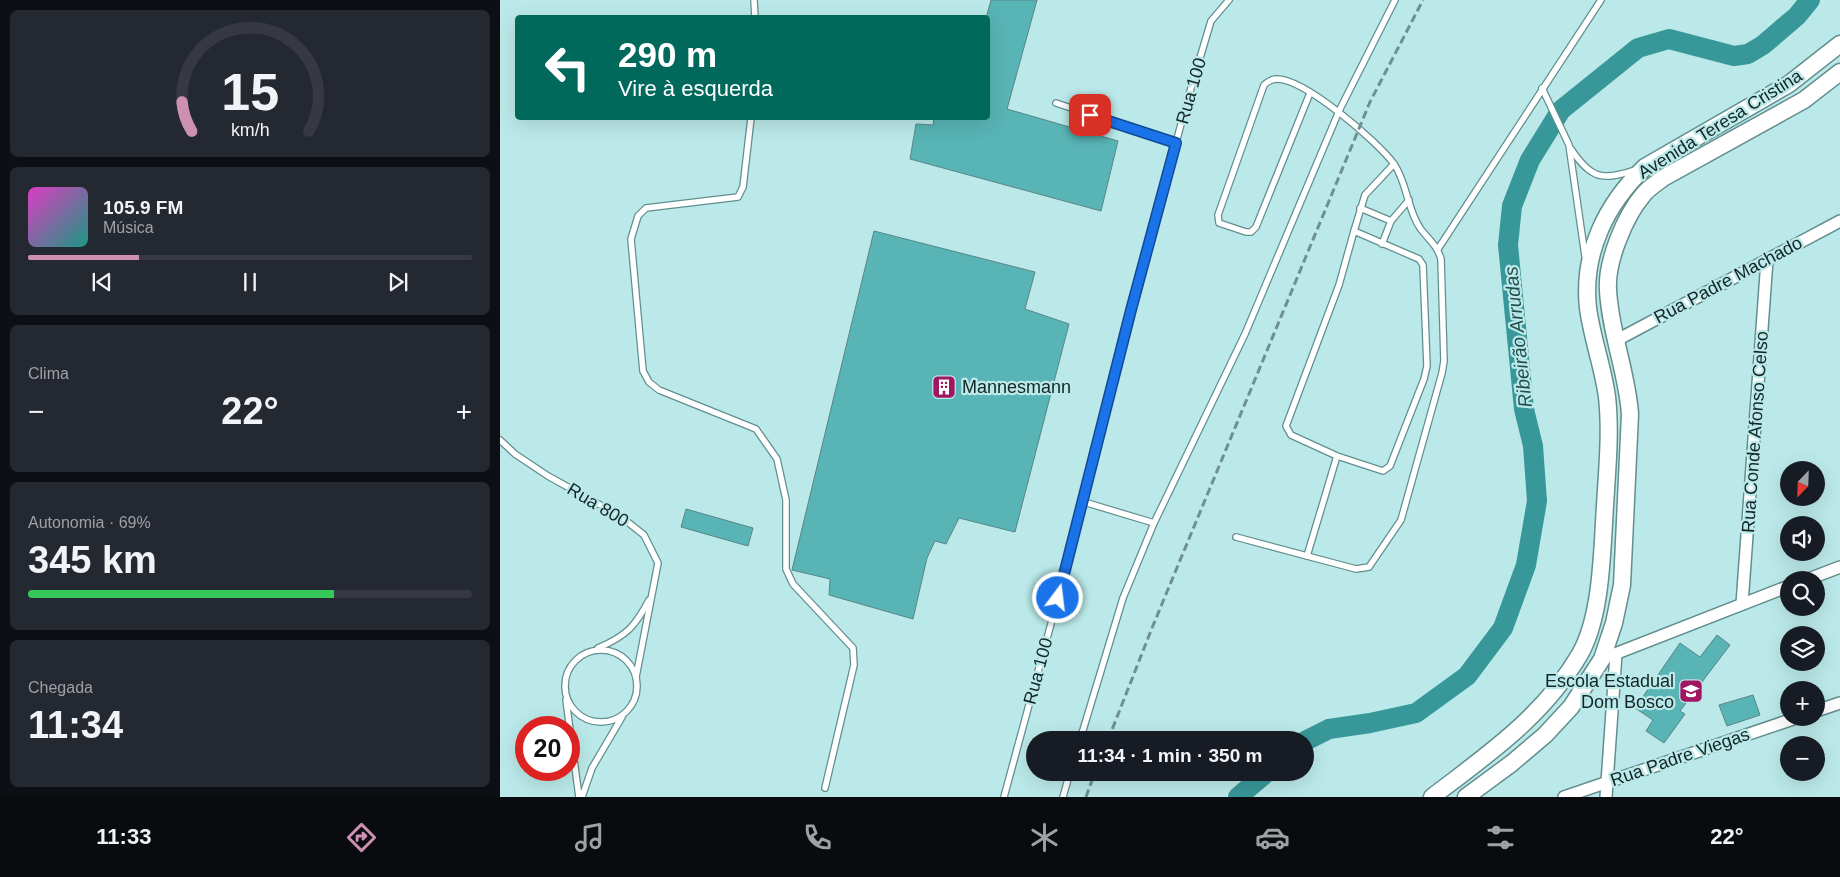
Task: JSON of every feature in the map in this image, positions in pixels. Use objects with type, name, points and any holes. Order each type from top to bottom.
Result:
[{"type":"main road","name":"Avenida Teresa Cristina","points":[[1432,797],[1508,739],[1552,696],[1581,652],[1593,617],[1600,580],[1608,445],[1606,397],[1588,308],[1587,274],[1594,246],[1606,216],[1628,183],[1645,167],[1789,84],[1840,44]]},
{"type":"main road","name":"Avenida Teresa Cristina","points":[[1466,797],[1512,763],[1545,735],[1570,707],[1609,656],[1622,585],[1630,414],[1628,389],[1607,289],[1615,250],[1632,211],[1644,194],[1663,178],[1804,100],[1840,72]]},
{"type":"street","name":"Rua Padre Machado","points":[[1617,340],[1840,221]]},
{"type":"street","name":"Rua Conde Afonso Celso","points":[[1742,604],[1767,260]]},
{"type":"street","points":[[1825,573],[1840,567]]},
{"type":"street","points":[[1606,797],[1609,656],[1780,589]]},
{"type":"street","points":[[1825,708],[1840,703]]},
{"type":"street","name":"Rua Padre Viegas","points":[[1564,797],[1780,723]]},
{"type":"lane","points":[[754,0],[755,15]]},
{"type":"lane","name":"Rua 100","points":[[1004,797],[1084,502],[1131,310],[1176,143],[1211,21],[1229,0]]},
{"type":"lane","points":[[1083,731],[1123,598],[1154,523],[1245,334],[1339,111],[1395,0]]},
{"type":"lane","points":[[1438,249],[1601,0]]},
{"type":"lane","points":[[1236,537],[1356,569],[1369,567],[1401,520],[1444,361],[1441,259],[1438,249],[1419,227],[1394,164],[1339,111],[1310,93],[1293,83],[1279,79],[1271,79],[1264,85],[1218,216],[1219,223],[1246,232],[1251,232],[1256,227],[1310,93]]},
{"type":"lane","points":[[1804,100],[1840,82]]},
{"type":"lane","points":[[1542,88],[1569,145],[1583,168],[1596,176],[1613,177],[1645,167]]},
{"type":"lane","points":[[1056,104],[1176,143]]},
{"type":"lane","points":[[751,120],[743,187],[738,197],[646,208],[638,216],[631,239],[643,372],[649,382],[659,390],[756,430],[777,459],[786,500],[786,570],[793,584],[853,648],[854,666],[824,788]]},
{"type":"lane","points":[[1569,145],[1582,224],[1587,274]]},
{"type":"lane","points":[[1354,231],[1422,262],[1427,366],[1424,379],[1390,466],[1383,472],[1337,456],[1291,435],[1286,426],[1339,285],[1360,208],[1371,187],[1394,164]]},
{"type":"lane","points":[[1382,244],[1391,221],[1409,200]]},
{"type":"lane","points":[[1360,208],[1391,221]]},
{"type":"lane","name":"Rua 800","points":[[500,440],[523,460],[620,516],[644,535],[658,563],[636,677]]},
{"type":"lane","points":[[1306,556],[1337,456]]},
{"type":"lane","points":[[1084,502],[1154,523]]},
{"type":"lane","name":"Rua 800","points":[[592,651],[619,639],[633,627],[652,594]]},
{"type":"lane","points":[[592,651],[614,653],[631,666],[636,677],[635,698],[592,768],[580,797],[564,682],[573,662],[582,655],[592,651]]},
{"type":"lane","points":[[565,693],[575,712],[588,720],[604,722],[623,715]]},
{"type":"lane","points":[[1063,797],[1067,781]]},
{"type":"building","points":[[991,0],[1037,0],[1007,109],[1118,141],[1101,211],[910,159],[916,124],[933,125],[934,120],[990,120],[990,15],[987,15]]},
{"type":"building","name":"Mannesmann","points":[[874,231],[1035,272],[1025,309],[1069,324],[1015,532],[959,518],[946,544],[935,541],[927,558],[913,619],[829,595],[830,579],[792,570]]},
{"type":"building","points":[[686,509],[753,528],[748,546],[681,527]]},
{"type":"building","points":[[1717,635],[1730,645],[1680,711],[1685,714],[1664,743],[1646,731],[1653,720],[1635,708],[1680,643],[1700,657]]},
{"type":"building","points":[[1753,695],[1760,715],[1727,726],[1719,705]]},
{"type":"waterway","name":"Ribeirão Arrudas","points":[[1314,736],[1329,729],[1370,723],[1416,713],[1467,676],[1503,628],[1526,565],[1537,501],[1533,446],[1524,409],[1508,245],[1512,206],[1530,160],[1561,110],[1638,48],[1669,39],[1734,56],[1748,54],[1763,45],[1797,16],[1810,0]]},
{"type":"waterway","name":"Ribeirão Arrudas","points":[[1238,797],[1257,781]]},
{"type":"railway","points":[[1112,731],[1152,628],[1370,102],[1423,0]]},
{"type":"railway","points":[[1086,797],[1092,781]]},
{"type":"place","name":"Mannesmann","points":[[944,387]]},
{"type":"place","name":"Escola Estadual Dom Bosco","points":[[1691,691]]},
{"type":"route","points":[[1058,598],[1084,502],[1131,310],[1176,143],[1090,115]]}]
